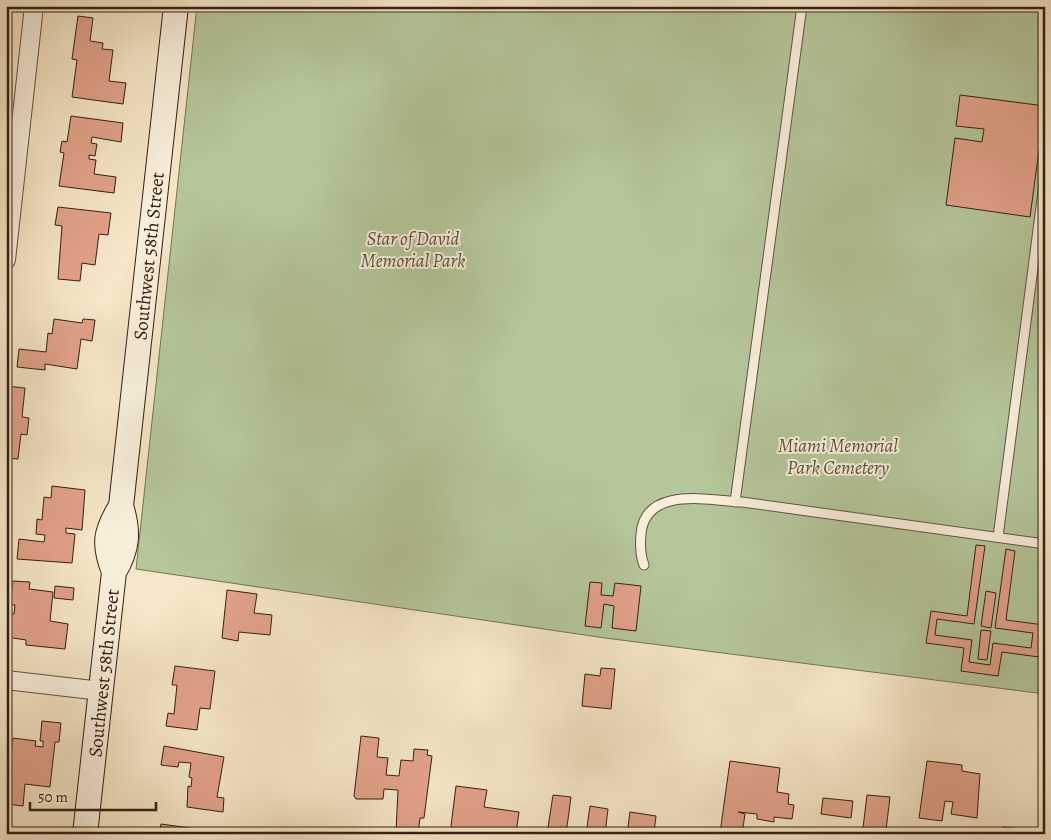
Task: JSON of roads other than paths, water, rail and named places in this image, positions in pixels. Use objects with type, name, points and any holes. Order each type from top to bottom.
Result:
[{"type":"street","points":[[6,260],[34,6]]},
{"type":"street","name":"Southwest 58th Street","points":[[85,834],[114,572],[106,548],[107,535],[121,506],[176,6]]},
{"type":"street","points":[[6,680],[101,691]]},
{"type":"lane","points":[[735,502],[802,6]]},
{"type":"lane","points":[[998,538],[1045,176]]},
{"type":"lane","points":[[644,565],[641,557],[642,528],[645,516],[658,504],[697,499],[735,502],[1045,544]]},
{"type":"park label","name":"Star of David Memorial Park","points":[[413,249]]},
{"type":"park label","name":"Miami Memorial Park Cemetery","points":[[838,456]]}]
